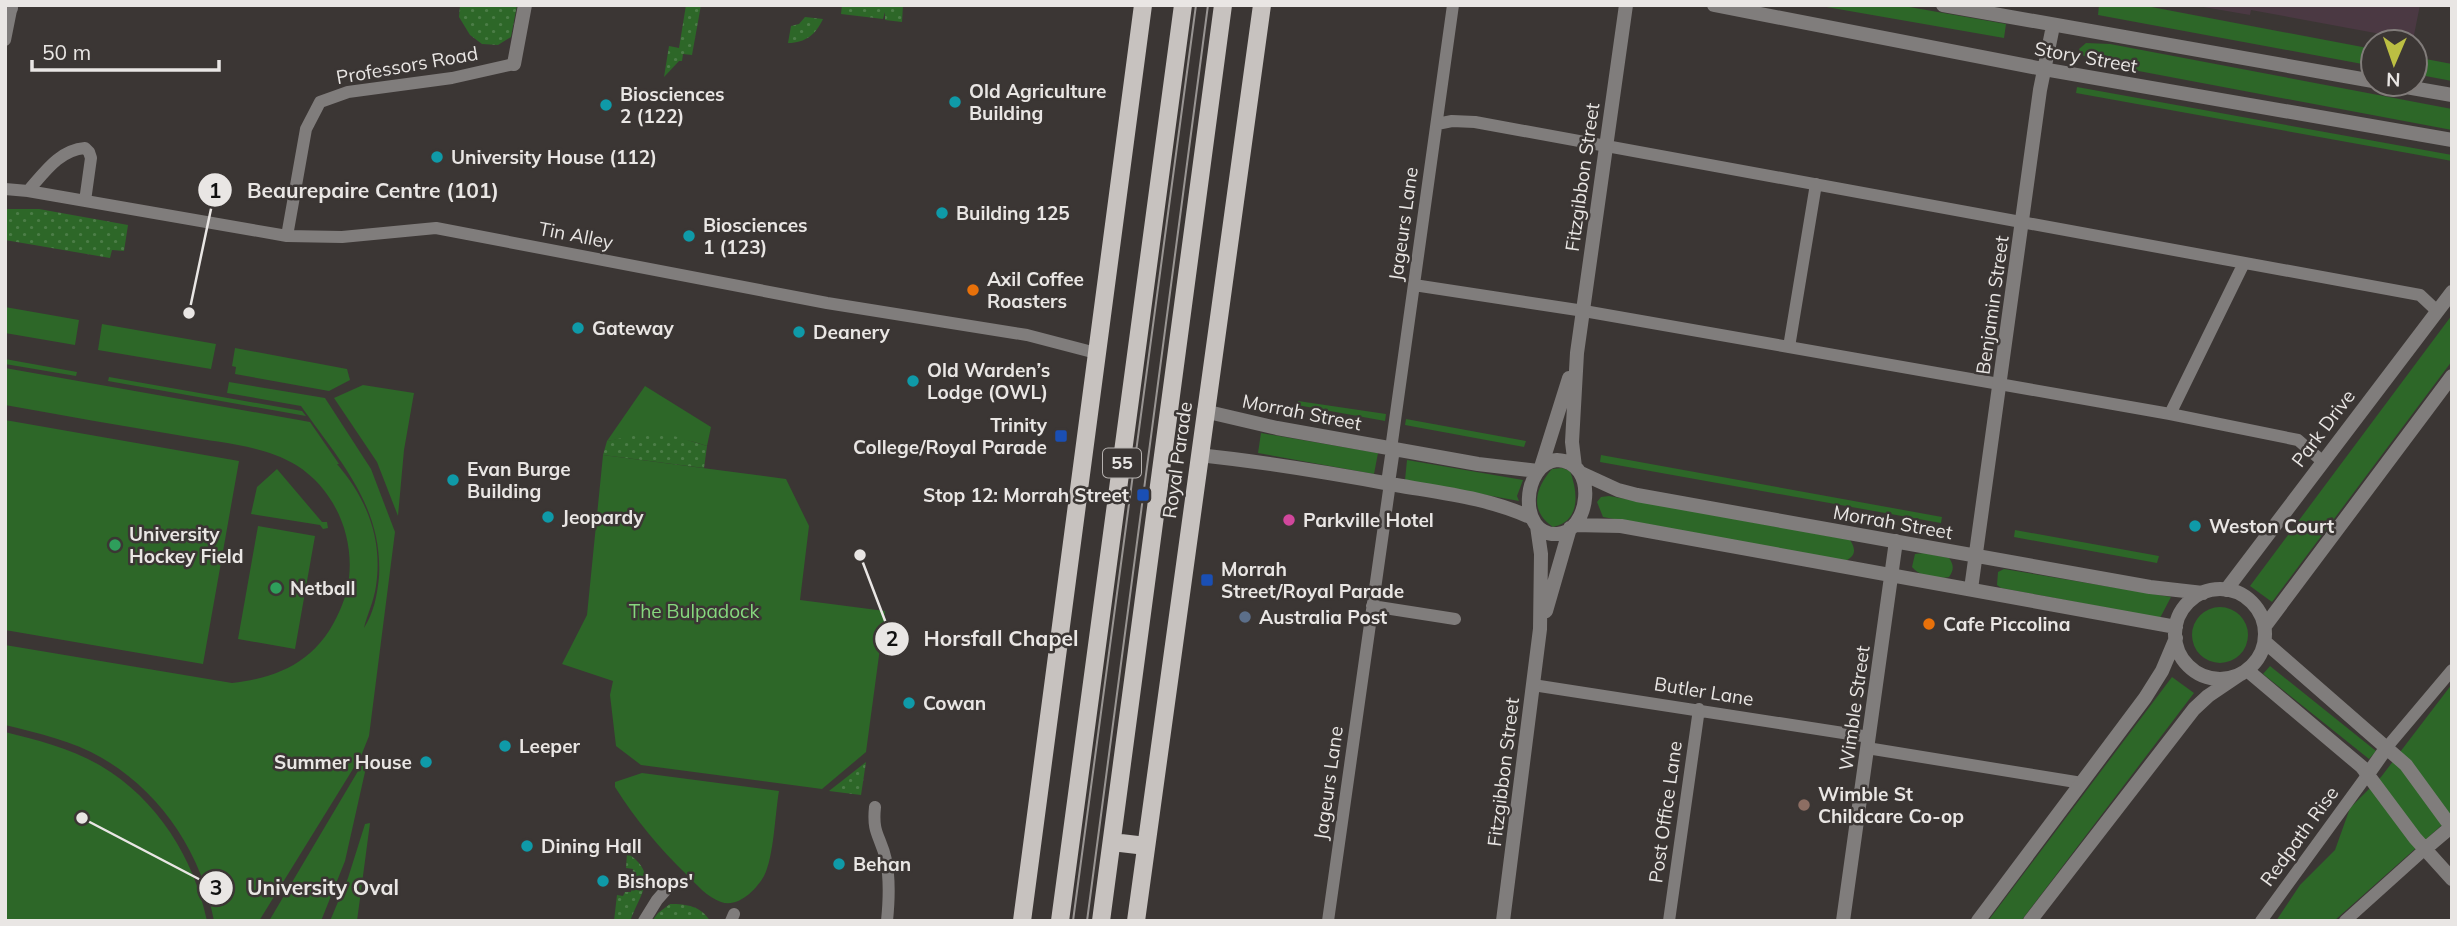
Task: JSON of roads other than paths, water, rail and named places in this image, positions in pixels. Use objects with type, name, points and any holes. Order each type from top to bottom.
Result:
[{"type":"main road","name":"55","points":[[1022,921],[1143,5]]},
{"type":"main road","name":"55","points":[[1060,921],[1182,5]]},
{"type":"main road","name":"Royal Parade","points":[[1101,921],[1223,5]]},
{"type":"main road","name":"Royal Parade","points":[[1136,921],[1262,5]]},
{"type":"main road","points":[[1112,842],[1146,846]]},
{"type":"street","points":[[514,64],[526,5]]},
{"type":"street","name":"Fitzgibbon Street","points":[[1578,470],[1572,442],[1577,353],[1626,5]]},
{"type":"street","name":"Story Street","points":[[1714,5],[2043,69],[2452,140]]},
{"type":"street","name":"Story Street","points":[[1942,5],[2359,79]]},
{"type":"street","name":"Benjamin Street","points":[[1971,589],[2043,69],[2053,26]]},
{"type":"street","points":[[2429,91],[2452,95]]},
{"type":"street","name":"Park Drive","points":[[2226,590],[2452,292]]},
{"type":"street","name":"Fitzgibbon Street","points":[[1540,469],[1577,353]]},
{"type":"street","points":[[2264,626],[2452,376]]},
{"type":"street","name":"Morrah Street","points":[[1205,411],[1267,426],[1478,464],[1540,469]]},
{"type":"street","points":[[1389,483],[1392,449]]},
{"type":"street","points":[[1199,455],[1283,464],[1495,503],[1553,534],[1563,533],[1572,527],[1584,502],[1585,483],[1578,470],[1567,462],[1547,462],[1540,469],[1529,496],[1535,522]]},
{"type":"street","name":"Morrah Street","points":[[1578,470],[1618,490],[1637,495],[2150,587],[2203,593]]},
{"type":"street","name":"Fitzgibbon Street","points":[[1503,921],[1540,629],[1541,554],[1535,522]]},
{"type":"street","points":[[1572,527],[1621,526],[1971,589],[2176,632]]},
{"type":"street","name":"Fitzgibbon Street","points":[[1540,629],[1572,527]]},
{"type":"street","name":"Wimble Street","points":[[1843,921],[1896,541]]},
{"type":"street","points":[[1978,921],[2145,698],[2162,671],[2181,613],[2190,601],[2203,593],[2226,590],[2240,594],[2260,613],[2265,642],[2261,653],[2245,672],[2208,696],[2194,709],[2030,921]]},
{"type":"street","points":[[2176,632],[2179,653],[2199,674],[2221,679],[2245,672]]},
{"type":"street","points":[[2265,642],[2406,765],[2452,827],[2425,849]]},
{"type":"street","points":[[2245,672],[2368,774],[2425,849],[2452,879]]},
{"type":"street","points":[[2368,774],[2387,747]]},
{"type":"lane","name":"Jageurs Lane","points":[[1392,449],[1453,5]]},
{"type":"lane","points":[[5,40],[9,7]]},
{"type":"lane","name":"Professors Road","points":[[287,236],[306,129],[320,102],[348,92],[452,78],[514,64]]},
{"type":"lane","points":[[1437,124],[1452,121],[1475,122],[2420,295],[2436,310]]},
{"type":"lane","points":[[28,191],[65,153],[85,148],[91,158],[85,201]]},
{"type":"lane","points":[[1789,347],[1816,184]]},
{"type":"lane","name":"Tin Alley","points":[[5,189],[287,236],[342,236],[436,228],[827,303],[1027,335],[1096,353]]},
{"type":"lane","points":[[2169,414],[2244,263]]},
{"type":"lane","points":[[1414,285],[1584,311],[2169,414],[2298,440],[2322,461]]},
{"type":"lane","name":"Jageurs Lane","points":[[1328,921],[1389,483]]},
{"type":"lane","points":[[1372,606],[1455,618]]},
{"type":"lane","points":[[2387,747],[2452,670]]},
{"type":"lane","name":"Butler Lane","points":[[1533,685],[1699,709],[2082,783]]},
{"type":"lane","name":"Post Office Lane","points":[[1669,921],[1699,709]]},
{"type":"lane","name":"Redpath Rise","points":[[2261,921],[2368,774]]},
{"type":"lane","points":[[875,807],[873,826],[886,859],[887,921]]},
{"type":"lane","points":[[2345,921],[2425,849]]},
{"type":"lane","points":[[644,921],[672,883]]},
{"type":"tram line","points":[[1073,921],[1196,5]]},
{"type":"tram line","points":[[1087,921],[1208,5]]},
{"type":"place","name":"Old Agriculture Building","points":[[955,102]]},
{"type":"place","name":"Biosciences 2 (122)","points":[[606,105]]},
{"type":"place","name":"University House (112)","points":[[437,157]]},
{"type":"place","name":"Building 125","points":[[942,213]]},
{"type":"place","name":"Biosciences 1 (123)","points":[[689,236]]},
{"type":"place","name":"Axil Coffee Roasters","points":[[973,290]]},
{"type":"place","name":"Beaurepaire Centre (101)","points":[[189,313]]},
{"type":"place","name":"Gateway","points":[[578,328]]},
{"type":"place","name":"Deanery","points":[[799,332]]},
{"type":"place","name":"Old Warden’s Lodge (OWL)","points":[[913,381]]},
{"type":"place","name":"Trinity College/Royal Parade","points":[[1061,436]]},
{"type":"place","name":"Evan Burge Building","points":[[453,480]]},
{"type":"place","name":"Stop 12: Morrah Street","points":[[1143,495]]},
{"type":"place","name":"Jeopardy","points":[[548,517]]},
{"type":"place","name":"Parkville Hotel","points":[[1289,520]]},
{"type":"place","name":"Weston Court","points":[[2195,526]]},
{"type":"place","name":"University Hockey Field","points":[[115,545]]},
{"type":"place","name":"Horsfall Chapel","points":[[860,555]]},
{"type":"place","name":"Morrah Street/Royal Parade","points":[[1207,580]]},
{"type":"place","name":"Netball","points":[[276,588]]},
{"type":"place","name":"Australia Post","points":[[1245,617]]},
{"type":"place","name":"Cafe Piccolina","points":[[1929,624]]},
{"type":"place","name":"Cowan","points":[[909,703]]},
{"type":"place","name":"Leeper","points":[[505,746]]},
{"type":"place","name":"Summer House","points":[[426,762]]},
{"type":"place","name":"Wimble St Childcare Co-op","points":[[1804,805]]},
{"type":"place","name":"University Oval","points":[[82,818]]},
{"type":"place","name":"Dining Hall","points":[[527,846]]},
{"type":"place","name":"Behan","points":[[839,864]]},
{"type":"place","name":"Bishops'","points":[[603,881]]},
{"type":"park label","name":"The Bulpadock","points":[[694,611]]}]
